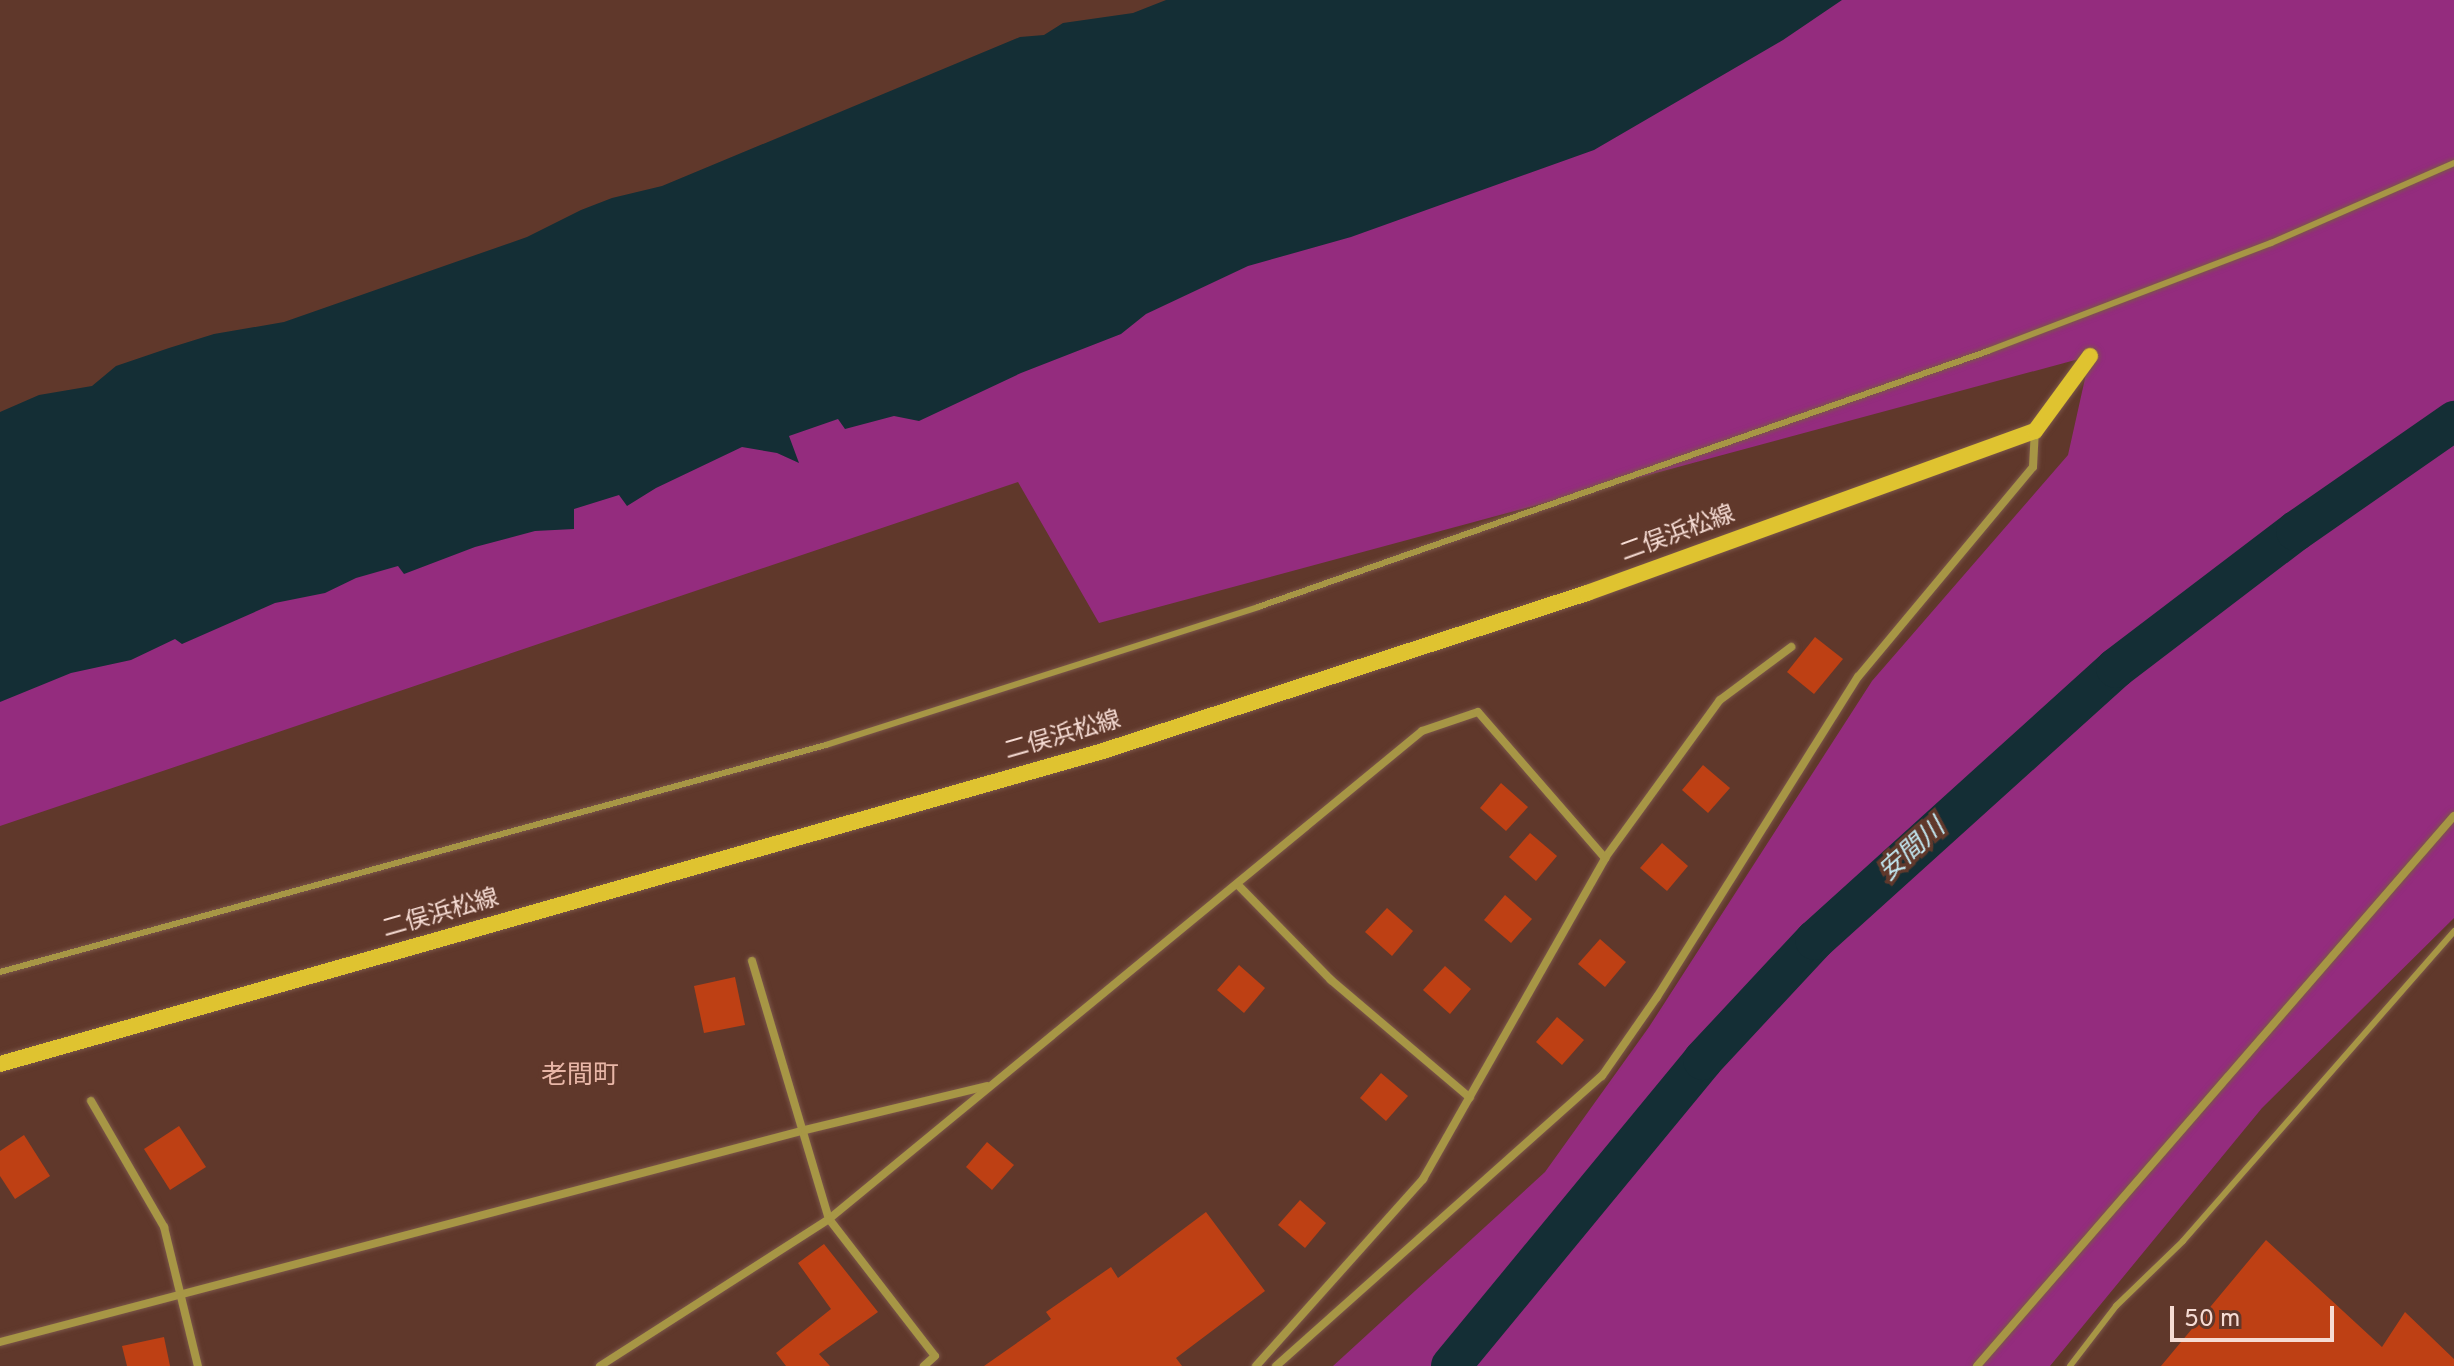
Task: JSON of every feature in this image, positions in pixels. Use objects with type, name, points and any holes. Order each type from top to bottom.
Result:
[{"type":"main road","points":[[2035,431],[2090,356]]},
{"type":"main road","name":"二俣浜松線","points":[[0,1064],[1118,746],[1572,598],[2035,431]]},
{"type":"street","points":[[1276,1366],[1602,1076],[1657,997],[1858,677],[2033,467],[2035,431]]},
{"type":"street","points":[[1256,1366],[1423,1179],[1605,858],[1720,700],[1791,647]]},
{"type":"street","points":[[600,1366],[829,1219],[1422,731],[1478,712],[1605,858]]},
{"type":"street","points":[[1977,1366],[2454,816]]},
{"type":"street","points":[[1238,885],[1331,980],[1470,1098]]},
{"type":"street","points":[[752,961],[805,1130],[829,1219],[935,1356],[924,1366]]},
{"type":"street","points":[[0,1342],[805,1130],[992,1085]]},
{"type":"street","points":[[91,1101],[164,1227],[198,1366]]},
{"type":"lane","points":[[0,972],[826,745],[1258,607],[1988,351],[2271,243],[2454,163]]},
{"type":"lane","points":[[2070,1366],[2116,1306],[2183,1241],[2454,931]]},
{"type":"shaded area","points":[[1803,0],[2454,0],[2454,918],[2262,1108],[2050,1366],[1333,1366],[1545,1172],[1649,1027],[1872,681],[2068,455],[2090,356],[1099,623],[1018,482],[0,826],[0,668]]},
{"type":"water","points":[[1166,0],[1842,0],[1783,40],[1594,150],[1351,237],[1248,266],[1146,314],[1121,334],[1021,373],[919,421],[894,416],[845,429],[838,419],[789,436],[799,463],[777,453],[742,447],[656,488],[627,506],[619,495],[574,509],[574,529],[535,531],[475,547],[404,574],[398,566],[356,578],[325,593],[275,603],[182,644],[175,639],[131,660],[71,673],[0,702],[0,412],[39,395],[92,386],[116,366],[169,348],[214,334],[284,322],[527,237],[581,210],[612,198],[662,186],[1020,37],[1044,35],[1063,23],[1133,13]]},
{"type":"building","points":[[1815,637],[1843,659],[1814,694],[1787,672]]},
{"type":"building","points":[[1703,765],[1730,788],[1708,813],[1682,790]]},
{"type":"building","points":[[1501,783],[1528,807],[1506,831],[1480,808]]},
{"type":"building","points":[[1530,833],[1557,856],[1536,881],[1509,857]]},
{"type":"building","points":[[1662,843],[1688,866],[1667,891],[1640,868]]},
{"type":"building","points":[[1505,895],[1532,919],[1511,943],[1484,920]]},
{"type":"building","points":[[1387,908],[1413,931],[1392,956],[1365,932]]},
{"type":"building","points":[[1600,939],[1626,962],[1605,987],[1578,964]]},
{"type":"building","points":[[1239,965],[1265,988],[1244,1013],[1217,990]]},
{"type":"building","points":[[1445,966],[1471,989],[1450,1014],[1423,990]]},
{"type":"building","points":[[735,977],[745,1025],[704,1033],[694,986]]},
{"type":"building","points":[[1557,1017],[1584,1040],[1562,1065],[1536,1042]]},
{"type":"building","points":[[1381,1073],[1408,1096],[1386,1121],[1360,1098]]},
{"type":"building","points":[[179,1126],[206,1167],[170,1190],[144,1149]]},
{"type":"building","points":[[24,1135],[50,1176],[15,1199],[0,1176],[0,1151]]},
{"type":"building","points":[[987,1142],[1014,1165],[992,1190],[966,1167]]},
{"type":"building","points":[[1300,1200],[1326,1223],[1305,1248],[1278,1225]]},
{"type":"building","points":[[1206,1212],[1265,1291],[1176,1358],[1182,1366],[984,1366],[1051,1319],[1046,1312],[1111,1267],[1118,1278]]},
{"type":"building","points":[[2266,1240],[2382,1347],[2405,1312],[2454,1359],[2454,1366],[2161,1366]]},
{"type":"building","points":[[824,1244],[878,1312],[819,1354],[830,1366],[786,1366],[776,1353],[831,1309],[798,1263]]},
{"type":"building","points":[[164,1337],[170,1366],[127,1366],[122,1346]]},
{"type":"waterway","name":"安間川","points":[[1451,1366],[1703,1060],[1815,940],[2116,668],[2296,531],[2454,421]]},
{"type":"district","name":"老間町","points":[[580,1077]]}]
